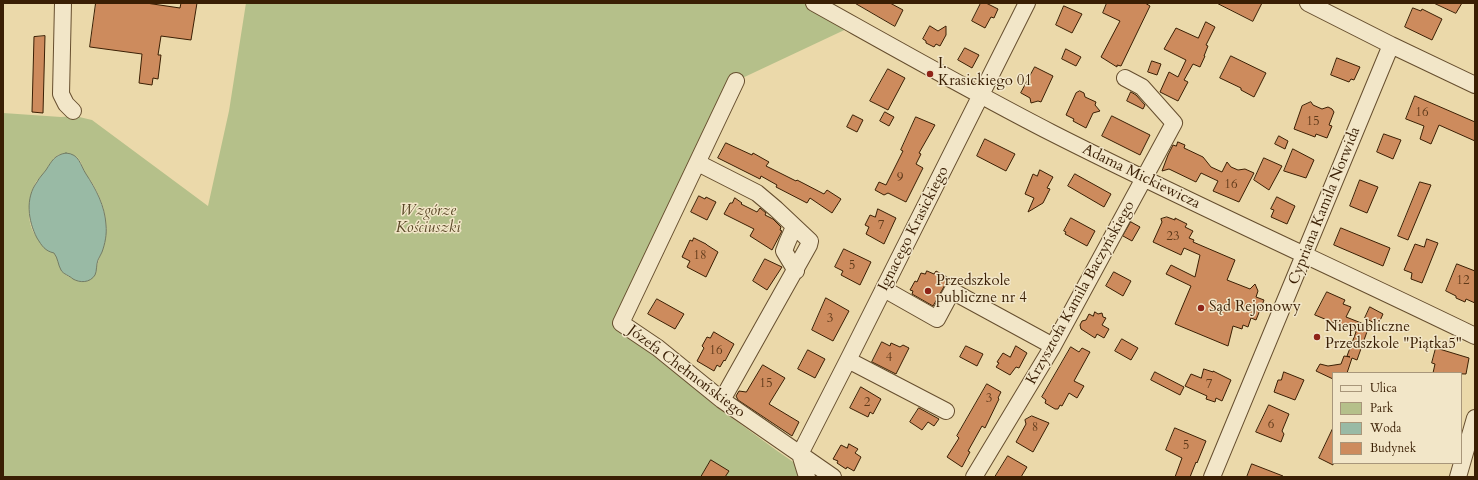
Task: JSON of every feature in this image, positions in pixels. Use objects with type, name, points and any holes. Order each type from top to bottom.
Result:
[{"type":"street","points":[[63,3],[61,94],[66,104],[73,111]]},
{"type":"street","name":"Adama Mickiewicza","points":[[814,3],[980,96],[1144,179],[1475,336]]},
{"type":"street","name":"Ignacego Krasickiego","points":[[800,454],[1027,3]]},
{"type":"street","points":[[1308,3],[1475,85]]},
{"type":"street","name":"Cypriana Kamila Norwida","points":[[1212,477],[1391,45]]},
{"type":"street","name":"Krzysztofa Kamila Baczyńskiego","points":[[974,477],[1053,346],[1174,123],[1142,87],[1125,78]]},
{"type":"street","name":"Józefa Chełmońskiego","points":[[736,81],[698,164],[621,323],[658,348],[722,400],[833,477]]},
{"type":"street","points":[[698,164],[757,193],[810,241],[809,246],[796,271],[722,400]]},
{"type":"street","points":[[794,227],[784,252],[796,271]]},
{"type":"street","points":[[884,289],[938,319],[952,290],[1053,346]]},
{"type":"street","points":[[848,360],[946,411]]},
{"type":"street","points":[[1462,463],[1475,418]]},
{"type":"street","points":[[800,454],[807,477]]},
{"type":"street","points":[[1458,477],[1462,464]]},
{"type":"green space","name":"Wzgórze Kościuszki","points":[[246,3],[813,3],[855,25],[736,81],[621,323],[713,404],[815,477],[3,477],[3,113],[61,117],[75,116],[92,120],[208,206],[229,111]],"holes":[[[60,154],[73,155],[79,159],[98,193],[103,207],[106,221],[106,234],[95,275],[76,278],[66,275],[62,270],[56,255],[36,236],[31,227],[29,208],[33,188],[53,159]]]},
{"type":"water","points":[[66,153],[74,155],[79,160],[99,198],[104,211],[106,239],[97,262],[96,273],[93,278],[85,282],[76,280],[62,271],[54,253],[44,248],[37,238],[30,217],[29,202],[33,188],[54,159],[59,155]]},
{"type":"building","points":[[96,3],[146,3],[180,8],[181,3],[197,3],[191,40],[161,36],[158,55],[161,55],[158,79],[153,78],[152,85],[139,83],[142,54],[90,47]]},
{"type":"building","points":[[855,3],[890,3],[903,10],[895,26]]},
{"type":"building","points":[[981,3],[986,3],[998,9],[994,18],[991,17],[985,28],[972,21]]},
{"type":"building","points":[[1107,3],[1145,3],[1150,6],[1121,66],[1117,65],[1117,67],[1101,57],[1120,21],[1103,13]]},
{"type":"building","points":[[1217,3],[1262,3],[1253,21]]},
{"type":"building","points":[[1434,3],[1462,3],[1456,13]]},
{"type":"building","points":[[1064,6],[1082,14],[1072,33],[1056,25]]},
{"type":"building","points":[[1413,8],[1421,11],[1422,9],[1442,19],[1432,40],[1405,27]]},
{"type":"building","points":[[1206,22],[1215,27],[1206,45],[1208,46],[1205,56],[1200,67],[1193,64],[1184,80],[1188,82],[1178,101],[1160,92],[1169,72],[1178,77],[1186,60],[1164,49],[1176,28],[1198,38]]},
{"type":"building","points":[[930,26],[938,31],[946,26],[946,35],[940,46],[936,44],[934,47],[926,43],[923,39]]},
{"type":"building","points":[[45,36],[43,113],[32,112],[34,37]]},
{"type":"building","points":[[965,48],[979,55],[972,68],[958,60]]},
{"type":"building","points":[[1066,49],[1081,57],[1076,66],[1062,59]]},
{"type":"building","points":[[1231,56],[1266,73],[1254,97],[1241,90],[1241,88],[1220,78]]},
{"type":"building","points":[[1337,58],[1360,67],[1354,80],[1351,79],[1349,82],[1331,75]]},
{"type":"building","points":[[1152,61],[1161,64],[1157,75],[1148,72]]},
{"type":"building","points":[[1035,67],[1053,76],[1041,102],[1038,101],[1031,103],[1030,98],[1021,93]]},
{"type":"building","points":[[888,69],[905,78],[888,110],[870,101]]},
{"type":"building","points":[[1080,91],[1084,93],[1085,97],[1096,102],[1095,105],[1100,111],[1093,113],[1086,128],[1073,121],[1074,119],[1066,115],[1076,93]]},
{"type":"building","points":[[1131,92],[1136,95],[1145,105],[1143,109],[1127,101]]},
{"type":"building","points":[[1415,96],[1475,122],[1475,141],[1439,125],[1431,144],[1420,139],[1424,126],[1406,119]]},
{"type":"building","points":[[1311,102],[1313,105],[1322,109],[1328,107],[1334,112],[1329,125],[1332,126],[1327,138],[1316,134],[1315,137],[1294,129],[1302,106]]},
{"type":"building","points":[[885,112],[894,117],[889,126],[880,121]]},
{"type":"building","points":[[853,115],[863,120],[857,132],[847,127]]},
{"type":"building","points":[[1112,116],[1150,135],[1140,155],[1102,136]]},
{"type":"building","points":[[916,117],[935,125],[919,153],[921,154],[916,164],[923,168],[906,202],[888,193],[884,195],[875,190],[879,182],[886,185],[903,151],[901,150]]},
{"type":"building","points":[[1384,134],[1401,140],[1393,159],[1377,152]]},
{"type":"building","points":[[1279,136],[1288,141],[1285,149],[1275,144]]},
{"type":"building","points":[[985,139],[1015,154],[1006,171],[977,156]]},
{"type":"building","points":[[1178,142],[1185,145],[1184,148],[1203,157],[1211,167],[1222,172],[1227,162],[1231,167],[1238,170],[1245,169],[1254,173],[1239,202],[1213,191],[1218,181],[1201,173],[1196,182],[1169,169],[1162,171],[1173,145],[1176,146]]},
{"type":"building","points":[[726,143],[752,155],[753,153],[769,162],[766,166],[796,181],[797,180],[824,194],[827,190],[841,199],[832,213],[810,198],[807,203],[776,187],[777,185],[761,176],[760,179],[718,158]]},
{"type":"building","points":[[1293,149],[1314,160],[1306,178],[1284,171]]},
{"type":"building","points":[[1264,158],[1282,166],[1269,190],[1254,180]]},
{"type":"building","points":[[1040,170],[1053,177],[1047,188],[1050,189],[1043,203],[1028,212],[1034,198],[1025,194],[1033,174],[1037,176]]},
{"type":"building","points":[[1075,174],[1111,194],[1104,207],[1068,186]]},
{"type":"building","points":[[1360,180],[1378,187],[1367,213],[1350,206]]},
{"type":"building","points":[[1420,182],[1431,185],[1408,240],[1398,236]]},
{"type":"building","points":[[699,196],[705,199],[706,197],[716,202],[707,220],[691,212]]},
{"type":"building","points":[[1277,197],[1295,206],[1287,224],[1271,217],[1274,210],[1271,209]]},
{"type":"building","points":[[735,198],[742,203],[741,204],[757,212],[760,208],[766,213],[765,215],[773,219],[781,227],[780,230],[782,231],[772,250],[750,236],[754,229],[724,214],[730,203],[732,203]]},
{"type":"building","points":[[878,209],[896,218],[884,244],[866,234],[869,227],[865,225],[870,215],[875,217]]},
{"type":"building","points":[[1167,217],[1175,220],[1175,218],[1187,224],[1185,227],[1193,231],[1189,238],[1194,240],[1193,242],[1235,260],[1227,280],[1250,289],[1255,284],[1258,291],[1256,297],[1264,300],[1256,320],[1251,318],[1248,327],[1243,325],[1242,329],[1233,326],[1228,346],[1175,324],[1191,286],[1166,274],[1171,265],[1195,277],[1200,255],[1184,248],[1181,255],[1153,242],[1162,222],[1161,219]]},
{"type":"building","points":[[1071,218],[1095,231],[1087,246],[1065,234],[1066,232],[1064,231]]},
{"type":"building","points":[[1131,222],[1140,227],[1132,241],[1123,236]]},
{"type":"building","points":[[1341,228],[1390,248],[1383,266],[1334,245]]},
{"type":"building","points":[[694,238],[718,252],[706,277],[687,267],[690,261],[682,257],[690,240],[692,241]]},
{"type":"building","points":[[1427,239],[1438,243],[1422,283],[1411,279],[1412,273],[1404,270],[1415,244],[1424,247]]},
{"type":"building","points":[[844,249],[871,262],[860,285],[841,275],[843,271],[835,267]]},
{"type":"building","points":[[765,259],[782,267],[767,290],[753,281]]},
{"type":"building","points":[[1457,264],[1475,271],[1475,303],[1466,299],[1465,302],[1446,291]]},
{"type":"building","name":"Przedszkole publiczne nr 4","points":[[927,271],[934,274],[936,271],[949,278],[933,306],[912,294],[913,291],[910,290],[915,281],[917,282],[921,273],[925,274]]},
{"type":"building","points":[[1114,272],[1131,281],[1123,296],[1106,286]]},
{"type":"building","points":[[1327,292],[1345,300],[1343,304],[1351,307],[1346,317],[1369,326],[1357,360],[1352,358],[1347,372],[1332,372],[1332,379],[1316,371],[1320,364],[1328,366],[1341,364],[1344,356],[1350,357],[1347,356],[1356,332],[1315,315]]},
{"type":"building","points":[[826,298],[849,311],[833,341],[812,330]]},
{"type":"building","points":[[657,299],[684,314],[675,329],[648,314]]},
{"type":"building","points":[[1370,307],[1383,314],[1378,325],[1365,318]]},
{"type":"building","points":[[1095,312],[1098,314],[1102,313],[1103,317],[1106,318],[1102,325],[1109,329],[1104,338],[1097,334],[1095,338],[1081,329],[1080,325],[1082,321],[1086,320],[1089,314],[1093,316]]},
{"type":"building","points":[[714,332],[734,344],[725,361],[724,360],[720,367],[717,365],[714,371],[697,361],[704,348],[702,346],[707,337],[710,338]]},
{"type":"building","points":[[1122,339],[1138,348],[1131,360],[1115,351]]},
{"type":"building","points":[[882,342],[890,346],[891,343],[900,347],[903,345],[909,348],[896,374],[872,362]]},
{"type":"building","points":[[966,346],[983,354],[977,366],[960,357]]},
{"type":"building","points":[[1016,346],[1027,353],[1019,368],[1016,367],[1010,375],[996,367],[999,363],[997,362],[1003,353],[1010,357]]},
{"type":"building","points":[[1071,347],[1079,352],[1082,348],[1090,352],[1074,381],[1084,386],[1077,398],[1069,393],[1062,406],[1060,405],[1058,409],[1055,409],[1045,403],[1046,400],[1042,397]]},
{"type":"building","points":[[1436,348],[1469,358],[1466,374],[1462,374],[1462,372],[1433,372],[1435,364],[1432,363]]},
{"type":"building","points":[[808,350],[825,359],[815,378],[798,369]]},
{"type":"building","points":[[763,365],[785,378],[769,404],[799,422],[792,436],[738,400],[736,396],[739,391],[746,392]]},
{"type":"building","points":[[1204,369],[1213,371],[1231,380],[1222,401],[1216,398],[1215,402],[1206,399],[1207,396],[1185,386],[1191,374],[1201,378]]},
{"type":"building","points":[[1155,372],[1184,387],[1180,395],[1151,380]]},
{"type":"building","points":[[1284,372],[1304,380],[1295,400],[1274,392],[1278,380],[1281,380]]},
{"type":"building","points":[[987,384],[1001,392],[998,398],[999,399],[985,428],[982,426],[968,451],[970,452],[962,467],[947,457],[959,438],[957,436]]},
{"type":"building","points":[[861,387],[881,399],[873,414],[870,412],[868,417],[850,408]]},
{"type":"building","points":[[1269,405],[1289,414],[1282,431],[1284,434],[1281,442],[1256,432]]},
{"type":"building","points":[[919,408],[939,419],[934,426],[928,422],[922,430],[910,422]]},
{"type":"building","points":[[1032,416],[1049,423],[1033,452],[1016,442],[1026,424],[1025,420]]},
{"type":"building","points":[[1175,428],[1206,441],[1190,477],[1175,477],[1182,458],[1166,450]]},
{"type":"building","points":[[1332,430],[1333,465],[1319,458]]},
{"type":"building","points":[[849,444],[858,449],[855,453],[861,457],[854,471],[847,467],[846,469],[837,463],[838,461],[833,459],[841,445],[847,448]]},
{"type":"building","points":[[1008,456],[1027,467],[1021,477],[995,477]]},
{"type":"building","points":[[711,460],[729,471],[725,477],[701,477]]},
{"type":"building","points":[[1252,464],[1283,476],[1283,477],[1247,477]]},
{"type":"place","name":"I. Krasickiego 01","points":[[930,74]]},
{"type":"place","name":"Przedszkole publiczne nr 4","points":[[928,291]]},
{"type":"place","name":"Sąd Rejonowy","points":[[1201,308]]},
{"type":"place","name":"Niepubliczne Przedszkole \"Piątka5\"","points":[[1317,337]]}]
